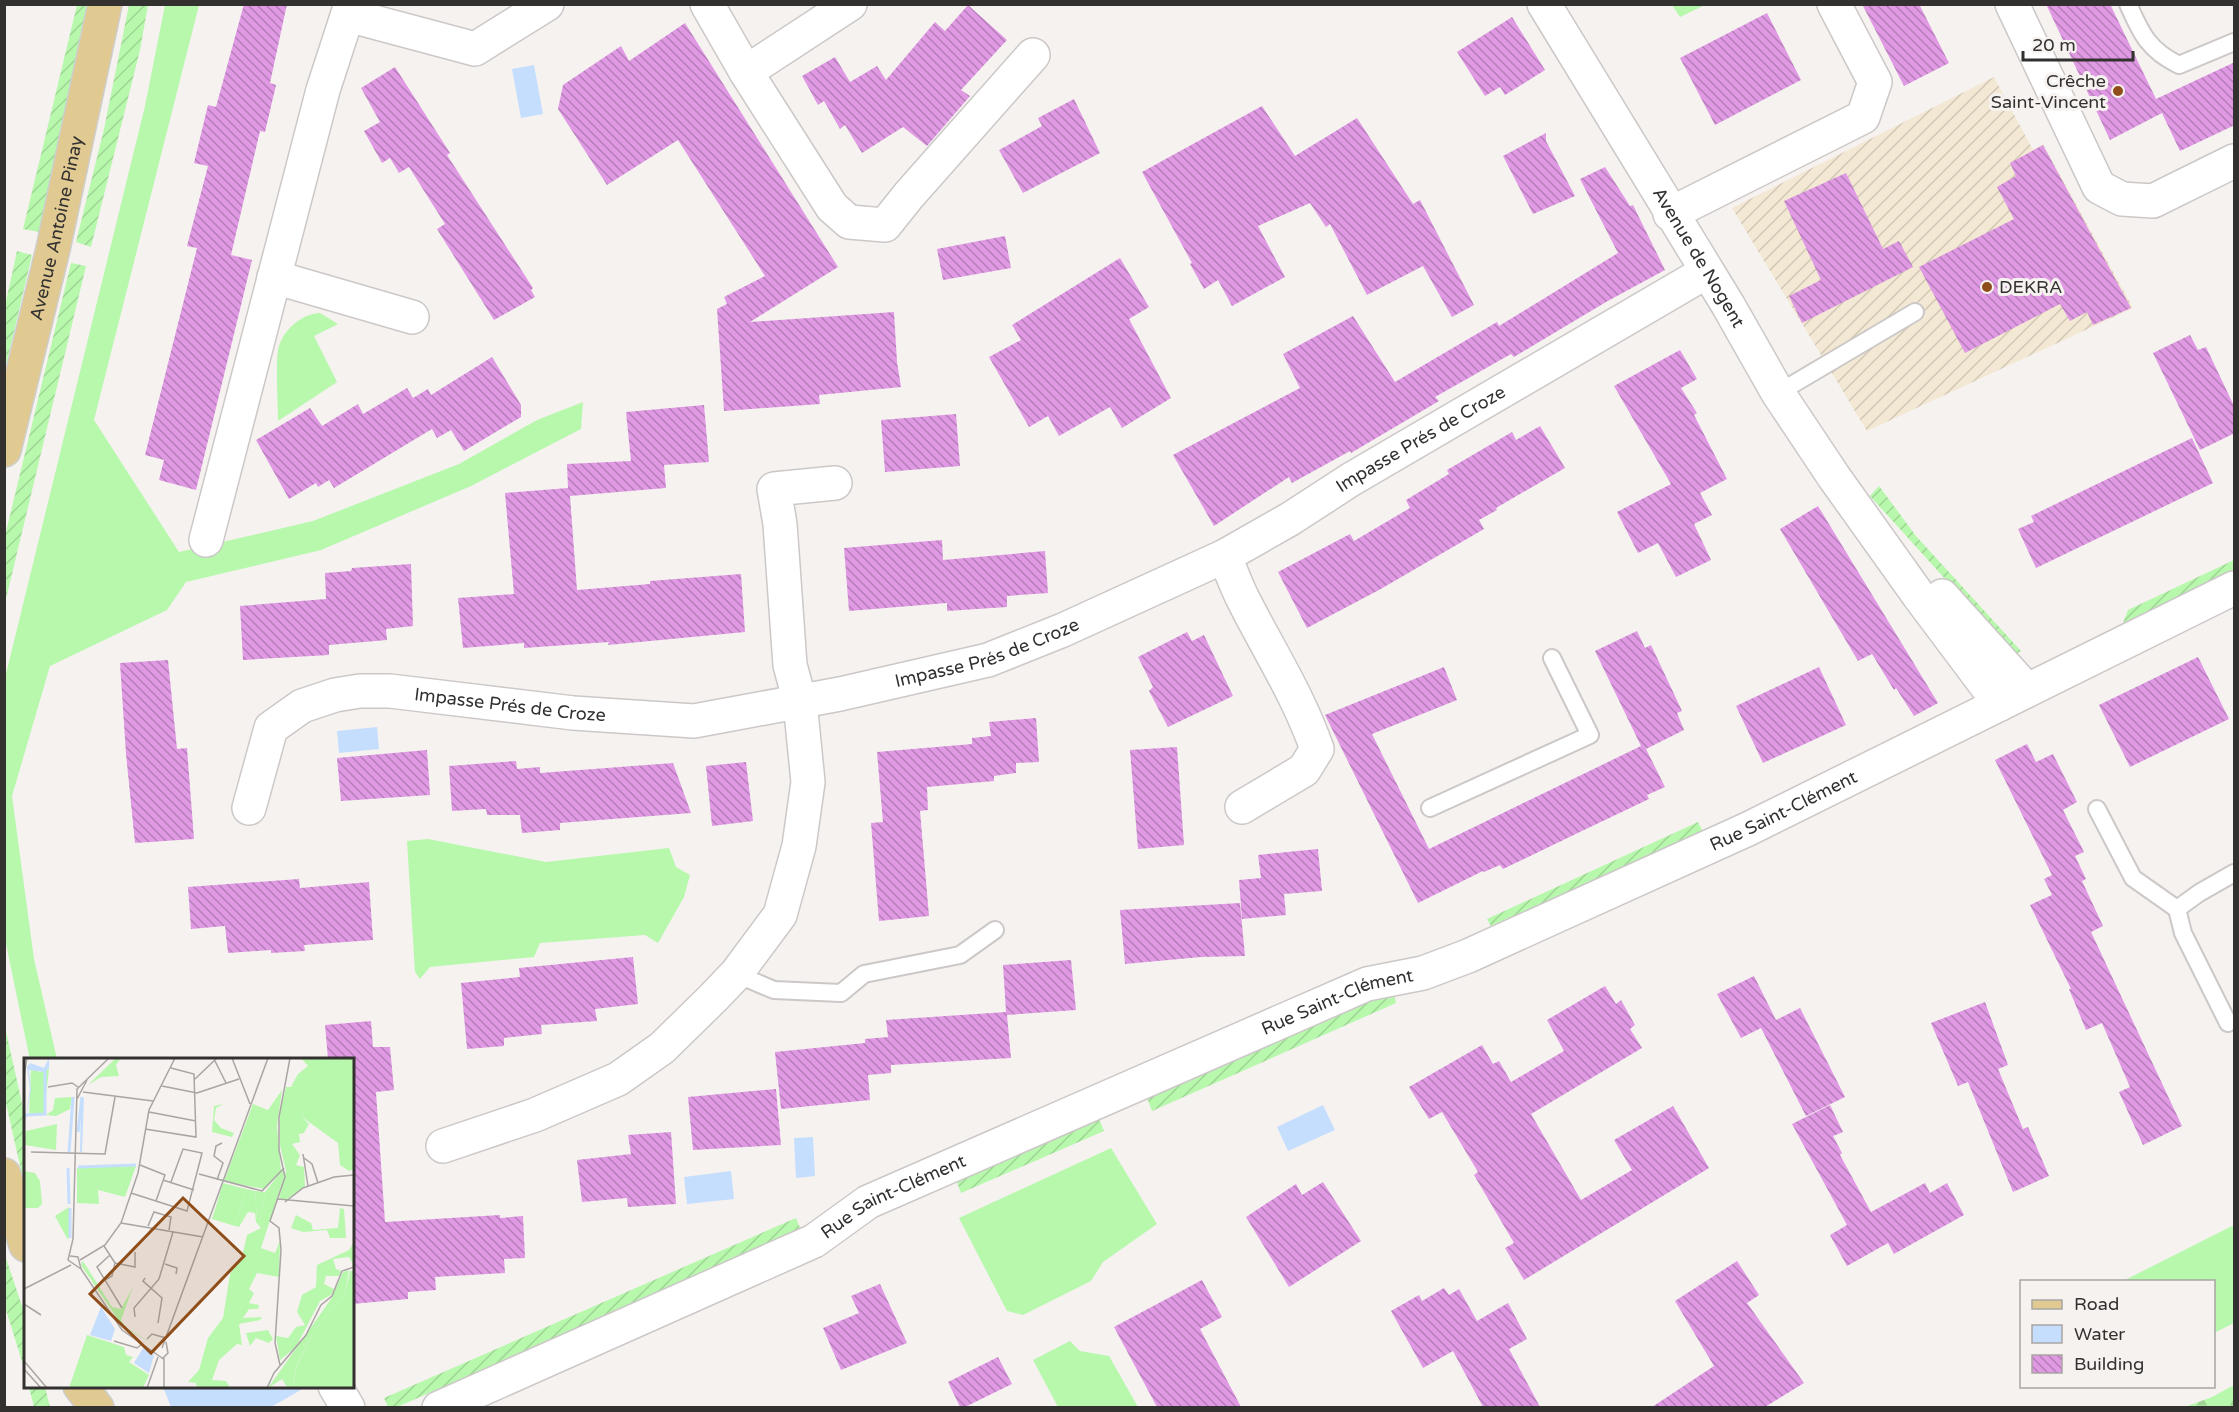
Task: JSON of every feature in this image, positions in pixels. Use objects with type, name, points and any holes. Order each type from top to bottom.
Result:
[{"type":"main road","name":"Avenue Antoine Pinay","points":[[4,450],[53,249],[105,4]]},
{"type":"main road","points":[[4,1175],[9,1210],[24,1241]]},
{"type":"main road","points":[[68,1388],[68,1407]]},
{"type":"main road","points":[[82,1388],[97,1407]]},
{"type":"street","points":[[206,540],[323,90],[349,10],[475,49],[547,4]]},
{"type":"street","points":[[707,4],[746,72],[832,207],[849,222],[885,225],[1034,55]]},
{"type":"street","points":[[746,72],[850,4]]},
{"type":"street","name":"Avenue de Nogent","points":[[1544,4],[1778,393],[1919,596],[2014,697]]},
{"type":"street","points":[[1670,214],[1863,117],[1875,82],[1834,4]]},
{"type":"street","points":[[2012,4],[2099,187],[2122,198],[2153,201],[2235,161]]},
{"type":"street","name":"Impasse Prés de Croze","points":[[249,808],[271,728],[302,706],[335,695],[360,691],[390,691],[538,710],[694,722],[800,702],[988,660],[1064,630],[1225,556],[1290,519],[1350,480],[1706,272]]},
{"type":"street","points":[[274,277],[412,317]]},
{"type":"street","points":[[442,1146],[535,1115],[618,1079],[662,1048],[736,974],[780,915],[800,846],[808,782],[800,702],[790,665],[780,524],[774,489],[835,483]]},
{"type":"street","points":[[1225,556],[1244,602],[1308,723],[1317,749],[1304,770],[1242,807]]},
{"type":"street","name":"Rue Saint-Clément","points":[[439,1407],[814,1241],[868,1202],[1367,984],[1423,973],[1490,946],[1748,829],[2234,590]]},
{"type":"street","points":[[336,1388],[348,1407]]},
{"type":"lane","points":[[2128,4],[2144,39],[2168,60],[2179,65],[2235,42]]},
{"type":"lane","points":[[1778,393],[1915,312]]},
{"type":"lane","points":[[1430,808],[1590,735],[1552,658]]},
{"type":"lane","points":[[2097,809],[2133,878],[2177,909],[2183,933],[2228,1023]]},
{"type":"lane","points":[[2177,909],[2199,893],[2235,873]]},
{"type":"lane","points":[[736,974],[774,990],[841,993],[864,974],[960,956],[995,930]]},
{"type":"shaded area","points":[[1994,77],[2033,150],[2043,144],[2133,308],[1867,431],[1732,208]]},
{"type":"green space","points":[[77,5],[92,5],[80,63],[39,232],[23,229]]},
{"type":"green space","points":[[129,5],[148,5],[140,50],[91,247],[76,242],[104,129]]},
{"type":"green space","points":[[165,5],[199,5],[94,420],[179,552],[313,521],[459,464],[537,420],[583,402],[581,429],[471,486],[321,550],[186,582],[167,610],[50,666],[12,796],[34,959],[57,1058],[30,1058],[5,939],[5,678],[145,106]]},
{"type":"green space","points":[[1672,5],[1705,5],[1680,17]]},
{"type":"green space","points":[[17,251],[32,255],[5,370],[5,306]]},
{"type":"green space","points":[[71,263],[86,266],[5,603],[5,536]]},
{"type":"green space","points":[[320,313],[338,324],[314,336],[337,382],[278,421],[279,346],[285,333],[295,323],[307,316]]},
{"type":"green space","points":[[1879,486],[1916,536],[2021,651],[2014,655],[1870,496]]},
{"type":"green space","points":[[2234,560],[2234,570],[2123,623],[2128,610]]},
{"type":"green space","points":[[1698,822],[1703,832],[1491,926],[1487,919]]},
{"type":"green space","points":[[428,839],[546,862],[669,848],[676,867],[690,875],[684,897],[658,943],[645,935],[540,943],[534,957],[430,967],[420,979],[415,972],[407,841]]},
{"type":"green space","points":[[1395,997],[1396,1003],[1152,1111],[1147,1098],[1373,998]]},
{"type":"green space","points":[[4,1022],[24,1112],[24,1184],[5,1099]]},
{"type":"green space","points":[[1099,1119],[1104,1131],[961,1193],[956,1180]]},
{"type":"green space","points":[[1111,1148],[1157,1224],[1103,1262],[1091,1281],[1023,1315],[1007,1311],[959,1218]]},
{"type":"green space","points":[[796,1218],[801,1230],[397,1407],[388,1407],[384,1398]]},
{"type":"green space","points":[[2234,1225],[2234,1323],[2215,1332],[2215,1280],[2125,1280]]},
{"type":"green space","points":[[4,1252],[24,1312],[24,1368],[5,1307]]},
{"type":"green space","points":[[1070,1341],[1080,1351],[1109,1356],[1138,1407],[1058,1407],[1033,1360]]},
{"type":"green space","points":[[2234,1385],[2234,1407],[2185,1407],[2212,1397]]},
{"type":"green space","points":[[29,1388],[45,1388],[50,1407],[34,1407]]},
{"type":"water","points":[[534,65],[543,114],[521,118],[512,69]]},
{"type":"water","points":[[377,727],[379,749],[339,753],[337,731]]},
{"type":"water","points":[[1323,1105],[1335,1130],[1288,1151],[1277,1127]]},
{"type":"water","points":[[813,1137],[815,1176],[796,1178],[794,1138]]},
{"type":"water","points":[[731,1171],[734,1199],[687,1204],[684,1177]]},
{"type":"water","points":[[163,1388],[304,1388],[271,1407],[171,1407]]},
{"type":"building","points":[[244,4],[287,4],[270,83],[276,85],[265,132],[260,131],[231,255],[252,260],[196,490],[159,480],[164,460],[145,455],[197,248],[187,246],[208,166],[194,163],[208,105],[216,107]]},
{"type":"building","points":[[1862,4],[1919,4],[1949,63],[1904,86]]},
{"type":"building","points":[[2046,4],[2110,4],[2156,99],[2235,62],[2235,125],[2180,151],[2162,113],[2110,140]]},
{"type":"building","points":[[968,5],[1007,40],[961,90],[970,96],[927,146],[903,127],[862,153],[845,125],[840,129],[824,101],[818,105],[802,76],[835,57],[850,82],[877,66],[886,80],[935,22],[945,31]]},
{"type":"building","points":[[1767,13],[1801,80],[1715,125],[1680,58]]},
{"type":"building","points":[[1512,17],[1545,70],[1505,95],[1500,87],[1485,96],[1457,52]]},
{"type":"building","points":[[685,23],[838,267],[750,322],[894,312],[901,387],[819,395],[820,404],[724,411],[717,309],[727,304],[724,297],[765,276],[678,140],[607,185],[558,109],[563,85],[621,46],[629,61]]},
{"type":"building","points":[[395,67],[450,153],[447,155],[533,288],[531,290],[535,297],[494,320],[437,229],[445,224],[409,167],[399,173],[390,158],[382,163],[364,131],[380,122],[361,88]]},
{"type":"building","points":[[1074,99],[1100,153],[1023,193],[999,150],[1042,126],[1038,118]]},
{"type":"building","points":[[1262,106],[1295,156],[1357,118],[1413,204],[1420,200],[1474,305],[1452,317],[1423,266],[1367,295],[1330,224],[1326,227],[1310,203],[1258,226],[1285,277],[1232,306],[1218,280],[1204,289],[1142,172]]},
{"type":"building","points":[[1546,133],[1546,141],[1575,196],[1533,214],[1503,156]]},
{"type":"building","points":[[2043,145],[2131,308],[2093,325],[2087,312],[2070,321],[2060,304],[1965,353],[1919,267],[2014,219],[1997,187],[2016,176],[2010,163]]},
{"type":"building","points":[[1605,167],[1630,206],[1633,205],[1665,270],[1514,357],[1511,354],[1435,397],[1439,401],[1351,453],[1350,451],[1292,483],[1289,477],[1214,526],[1173,455],[1300,388],[1283,354],[1353,316],[1395,382],[1497,322],[1499,326],[1618,253],[1580,179]]},
{"type":"building","points":[[1846,173],[1883,249],[1899,241],[1913,267],[1802,323],[1789,296],[1821,280],[1784,201]]},
{"type":"building","points":[[1005,236],[1011,268],[943,280],[937,249]]},
{"type":"building","points":[[1120,258],[1149,307],[1129,319],[1171,398],[1122,428],[1110,407],[1059,436],[1048,416],[1029,427],[989,357],[1021,340],[1012,325]]},
{"type":"building","points":[[2190,335],[2198,350],[2206,347],[2235,408],[2235,433],[2200,450],[2153,353]]},
{"type":"building","points":[[1680,350],[1697,379],[1681,388],[1697,413],[1694,415],[1727,479],[1700,493],[1712,515],[1694,524],[1711,560],[1676,577],[1658,543],[1638,553],[1617,512],[1671,484],[1614,386]]},
{"type":"building","points":[[492,357],[521,405],[521,417],[464,451],[451,430],[437,438],[432,429],[334,488],[329,480],[318,487],[316,483],[289,499],[256,440],[310,408],[322,426],[358,404],[363,414],[407,388],[413,398],[428,389],[431,395]]},
{"type":"building","points":[[704,405],[709,462],[664,465],[666,488],[570,496],[577,590],[650,584],[650,581],[741,574],[745,632],[608,645],[609,642],[524,648],[524,643],[463,648],[458,598],[514,594],[505,493],[568,488],[567,464],[631,461],[626,412]]},
{"type":"building","points":[[956,414],[960,466],[885,472],[881,420]]},
{"type":"building","points":[[1540,426],[1565,468],[1479,520],[1484,529],[1379,590],[1307,628],[1278,572],[1350,534],[1354,541],[1410,508],[1406,500],[1449,474],[1447,470],[1512,432],[1516,440]]},
{"type":"building","points":[[2192,438],[2213,483],[2036,568],[2018,529],[2034,522],[2031,516]]},
{"type":"building","points":[[1818,506],[1938,703],[1914,716],[1896,688],[1894,690],[1872,654],[1858,661],[1780,529]]},
{"type":"building","points":[[942,540],[943,560],[1045,551],[1048,593],[1007,596],[1007,607],[947,611],[947,603],[849,611],[844,548]]},
{"type":"building","points":[[411,564],[413,626],[386,629],[387,640],[329,645],[329,655],[243,660],[240,606],[326,599],[325,573],[351,571],[352,568]]},
{"type":"building","points":[[1637,631],[1645,648],[1651,645],[1682,711],[1677,713],[1684,730],[1646,749],[1665,787],[1647,795],[1649,799],[1503,869],[1500,865],[1483,871],[1418,903],[1325,715],[1444,667],[1457,700],[1372,734],[1429,849],[1641,746],[1595,651]]},
{"type":"building","points":[[1187,632],[1192,641],[1204,635],[1233,696],[1168,727],[1149,691],[1153,687],[1138,657]]},
{"type":"building","points":[[2198,657],[2229,719],[2130,767],[2099,705]]},
{"type":"building","points":[[168,660],[177,749],[187,748],[194,839],[135,843],[120,663]]},
{"type":"building","points":[[1819,667],[1846,725],[1763,763],[1736,706]]},
{"type":"building","points":[[1036,718],[1039,762],[1016,763],[1016,773],[994,776],[994,781],[927,787],[928,810],[920,811],[929,916],[879,921],[871,823],[883,822],[877,752],[972,744],[972,738],[991,736],[989,722]]},
{"type":"building","points":[[2027,744],[2036,762],[2053,754],[2077,802],[2063,810],[2084,852],[2075,856],[2086,879],[2082,881],[2103,926],[2091,932],[2182,1126],[2143,1145],[2119,1092],[2130,1087],[2102,1023],[2086,1030],[2069,989],[2071,989],[2030,905],[2052,895],[2044,879],[2052,875],[1995,760]]},
{"type":"building","points":[[1177,747],[1184,845],[1138,849],[1130,750]]},
{"type":"building","points":[[427,750],[430,795],[341,801],[337,758]]},
{"type":"building","points":[[516,761],[517,769],[540,767],[540,773],[673,763],[691,813],[560,823],[560,830],[522,833],[520,815],[487,815],[486,809],[452,811],[449,766]]},
{"type":"building","points":[[746,762],[753,821],[712,826],[706,766]]},
{"type":"building","points":[[1318,849],[1322,891],[1284,894],[1286,915],[1242,919],[1239,880],[1261,878],[1258,855]]},
{"type":"building","points":[[299,879],[300,888],[369,882],[373,940],[304,945],[305,951],[271,953],[271,950],[228,953],[225,926],[191,929],[188,887]]},
{"type":"building","points":[[1240,903],[1245,956],[1201,957],[1125,964],[1120,910]]},
{"type":"building","points":[[633,957],[638,1004],[595,1009],[597,1021],[541,1025],[542,1034],[504,1038],[504,1046],[467,1049],[461,983],[520,977],[519,968]]},
{"type":"building","points":[[1071,960],[1076,1010],[1007,1015],[1011,1058],[891,1065],[891,1073],[868,1075],[870,1100],[781,1109],[775,1052],[865,1043],[865,1039],[888,1037],[886,1020],[1006,1012],[1003,965]]},
{"type":"building","points":[[1754,976],[1776,1020],[1800,1008],[1845,1097],[1806,1116],[1761,1028],[1741,1038],[1717,994]]},
{"type":"building","points":[[1605,986],[1616,1004],[1621,1000],[1635,1025],[1630,1029],[1642,1048],[1531,1114],[1581,1200],[1632,1170],[1614,1140],[1673,1106],[1709,1168],[1524,1280],[1505,1248],[1514,1243],[1474,1175],[1478,1172],[1442,1112],[1429,1119],[1409,1087],[1482,1045],[1493,1064],[1499,1061],[1511,1082],[1564,1051],[1547,1020]]},
{"type":"building","points":[[1985,1002],[2008,1065],[1998,1069],[2023,1129],[2028,1127],[2049,1176],[2013,1192],[1968,1082],[1958,1086],[1931,1023]]},
{"type":"building","points":[[371,1021],[373,1047],[390,1047],[394,1090],[376,1092],[385,1222],[500,1215],[500,1218],[523,1216],[525,1258],[504,1259],[505,1273],[435,1277],[436,1290],[408,1292],[408,1299],[354,1304],[354,1058],[328,1058],[325,1025]]},
{"type":"building","points":[[776,1089],[781,1145],[693,1150],[688,1097]]},
{"type":"building","points":[[1830,1105],[1843,1132],[1833,1136],[1842,1153],[1840,1155],[1871,1212],[1925,1183],[1930,1193],[1947,1183],[1964,1215],[1894,1254],[1888,1243],[1847,1266],[1830,1235],[1847,1225],[1792,1124]]},
{"type":"building","points":[[671,1132],[676,1204],[628,1207],[627,1198],[582,1202],[577,1160],[631,1154],[628,1135]]},
{"type":"building","points":[[1323,1182],[1361,1241],[1289,1287],[1246,1217],[1296,1184],[1302,1195]]},
{"type":"building","points":[[1737,1261],[1759,1295],[1747,1303],[1804,1383],[1765,1407],[1652,1407],[1714,1366],[1675,1301]]},
{"type":"building","points":[[1202,1280],[1222,1317],[1200,1329],[1241,1407],[1157,1407],[1114,1327]]},
{"type":"building","points":[[880,1284],[907,1343],[841,1370],[823,1328],[859,1313],[851,1296]]},
{"type":"building","points":[[1444,1288],[1449,1295],[1459,1289],[1477,1321],[1508,1303],[1527,1339],[1509,1349],[1540,1407],[1483,1407],[1453,1351],[1423,1368],[1391,1311],[1419,1295],[1422,1301]]},
{"type":"building","points":[[998,1357],[1012,1384],[965,1407],[960,1407],[948,1382]]},
{"type":"place","name":"Crêche Saint-Vincent","points":[[2118,91]]},
{"type":"place","name":"DEKRA","points":[[1987,287]]}]
